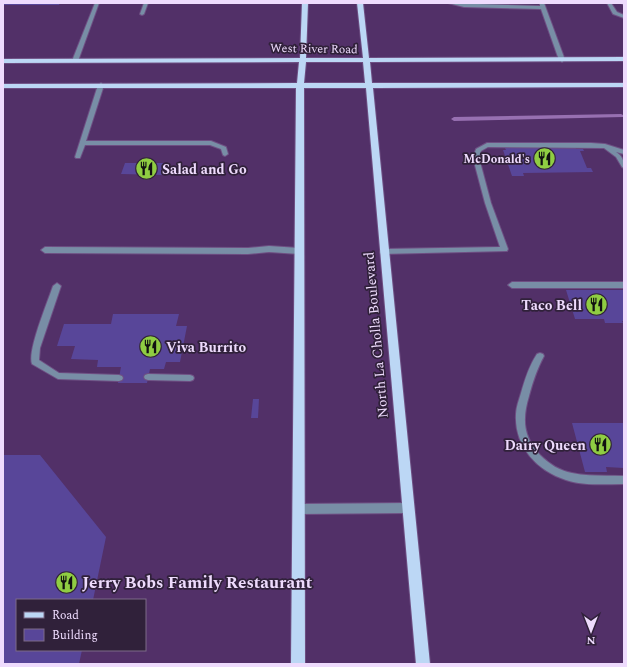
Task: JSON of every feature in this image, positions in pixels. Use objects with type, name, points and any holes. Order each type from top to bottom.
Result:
[{"type":"main road","points":[[298,664],[300,86],[303,59],[305,3]]},
{"type":"main road","name":"North La Cholla Boulevard","points":[[360,3],[423,664]]},
{"type":"main road","name":"West River Road","points":[[3,61],[624,59]]},
{"type":"main road","points":[[3,86],[624,85]]},
{"type":"lane","points":[[75,61],[97,3]]},
{"type":"lane","points":[[142,14],[146,3]]},
{"type":"lane","points":[[450,3],[464,6],[543,5],[562,60]]},
{"type":"lane","points":[[609,3],[614,13],[624,17]]},
{"type":"lane","points":[[78,157],[101,85]]},
{"type":"lane","points":[[83,143],[211,143],[224,148],[225,154]]},
{"type":"lane","points":[[384,252],[504,249],[488,203],[476,158],[478,150],[487,145],[591,145],[605,146],[624,152]]},
{"type":"lane","points":[[605,146],[618,156],[624,166]]},
{"type":"lane","points":[[45,250],[217,251],[269,249],[299,251]]},
{"type":"lane","points":[[512,285],[624,285]]},
{"type":"lane","points":[[57,286],[36,348],[35,362],[58,376],[119,378]]},
{"type":"lane","points":[[540,356],[531,370],[520,415],[522,429],[528,448],[536,459],[549,469],[567,476],[582,479],[624,480]]},
{"type":"lane","points":[[148,377],[190,378]]},
{"type":"lane","points":[[298,509],[408,508]]},
{"type":"building","points":[[3,3],[60,3],[59,5],[3,5]]},
{"type":"building","name":"McDonald's","points":[[575,147],[576,149],[583,149],[584,151],[580,151],[587,168],[591,168],[593,172],[523,173],[524,176],[512,176],[503,150],[506,150],[505,148]]},
{"type":"building","name":"Salad and Go","points":[[125,163],[169,163],[166,175],[121,174]]},
{"type":"building","name":"Taco Bell","points":[[566,290],[624,290],[623,323],[605,323],[604,319],[575,319]]},
{"type":"building","points":[[113,314],[179,314],[176,326],[187,326],[180,362],[166,362],[164,369],[150,369],[147,383],[118,383],[121,367],[97,367],[98,360],[71,359],[75,346],[57,346],[64,324],[111,324]]},
{"type":"building","points":[[253,399],[259,399],[258,418],[251,418]]},
{"type":"building","name":"Dairy Queen","points":[[572,423],[624,423],[624,468],[606,467],[607,472],[585,472]]},
{"type":"building","points":[[3,455],[40,455],[106,537],[93,599],[16,599],[16,651],[82,651],[79,664],[3,664]]},
{"type":"waterway","points":[[454,119],[621,116]]},
{"type":"place","name":"McDonald's","points":[[545,159]]},
{"type":"place","name":"Salad and Go","points":[[146,169]]},
{"type":"place","name":"Taco Bell","points":[[597,305]]},
{"type":"place","name":"Viva Burrito","points":[[150,347]]},
{"type":"place","name":"Dairy Queen","points":[[601,445]]},
{"type":"place","name":"Jerry Bobs Family Restaurant","points":[[67,583]]}]
